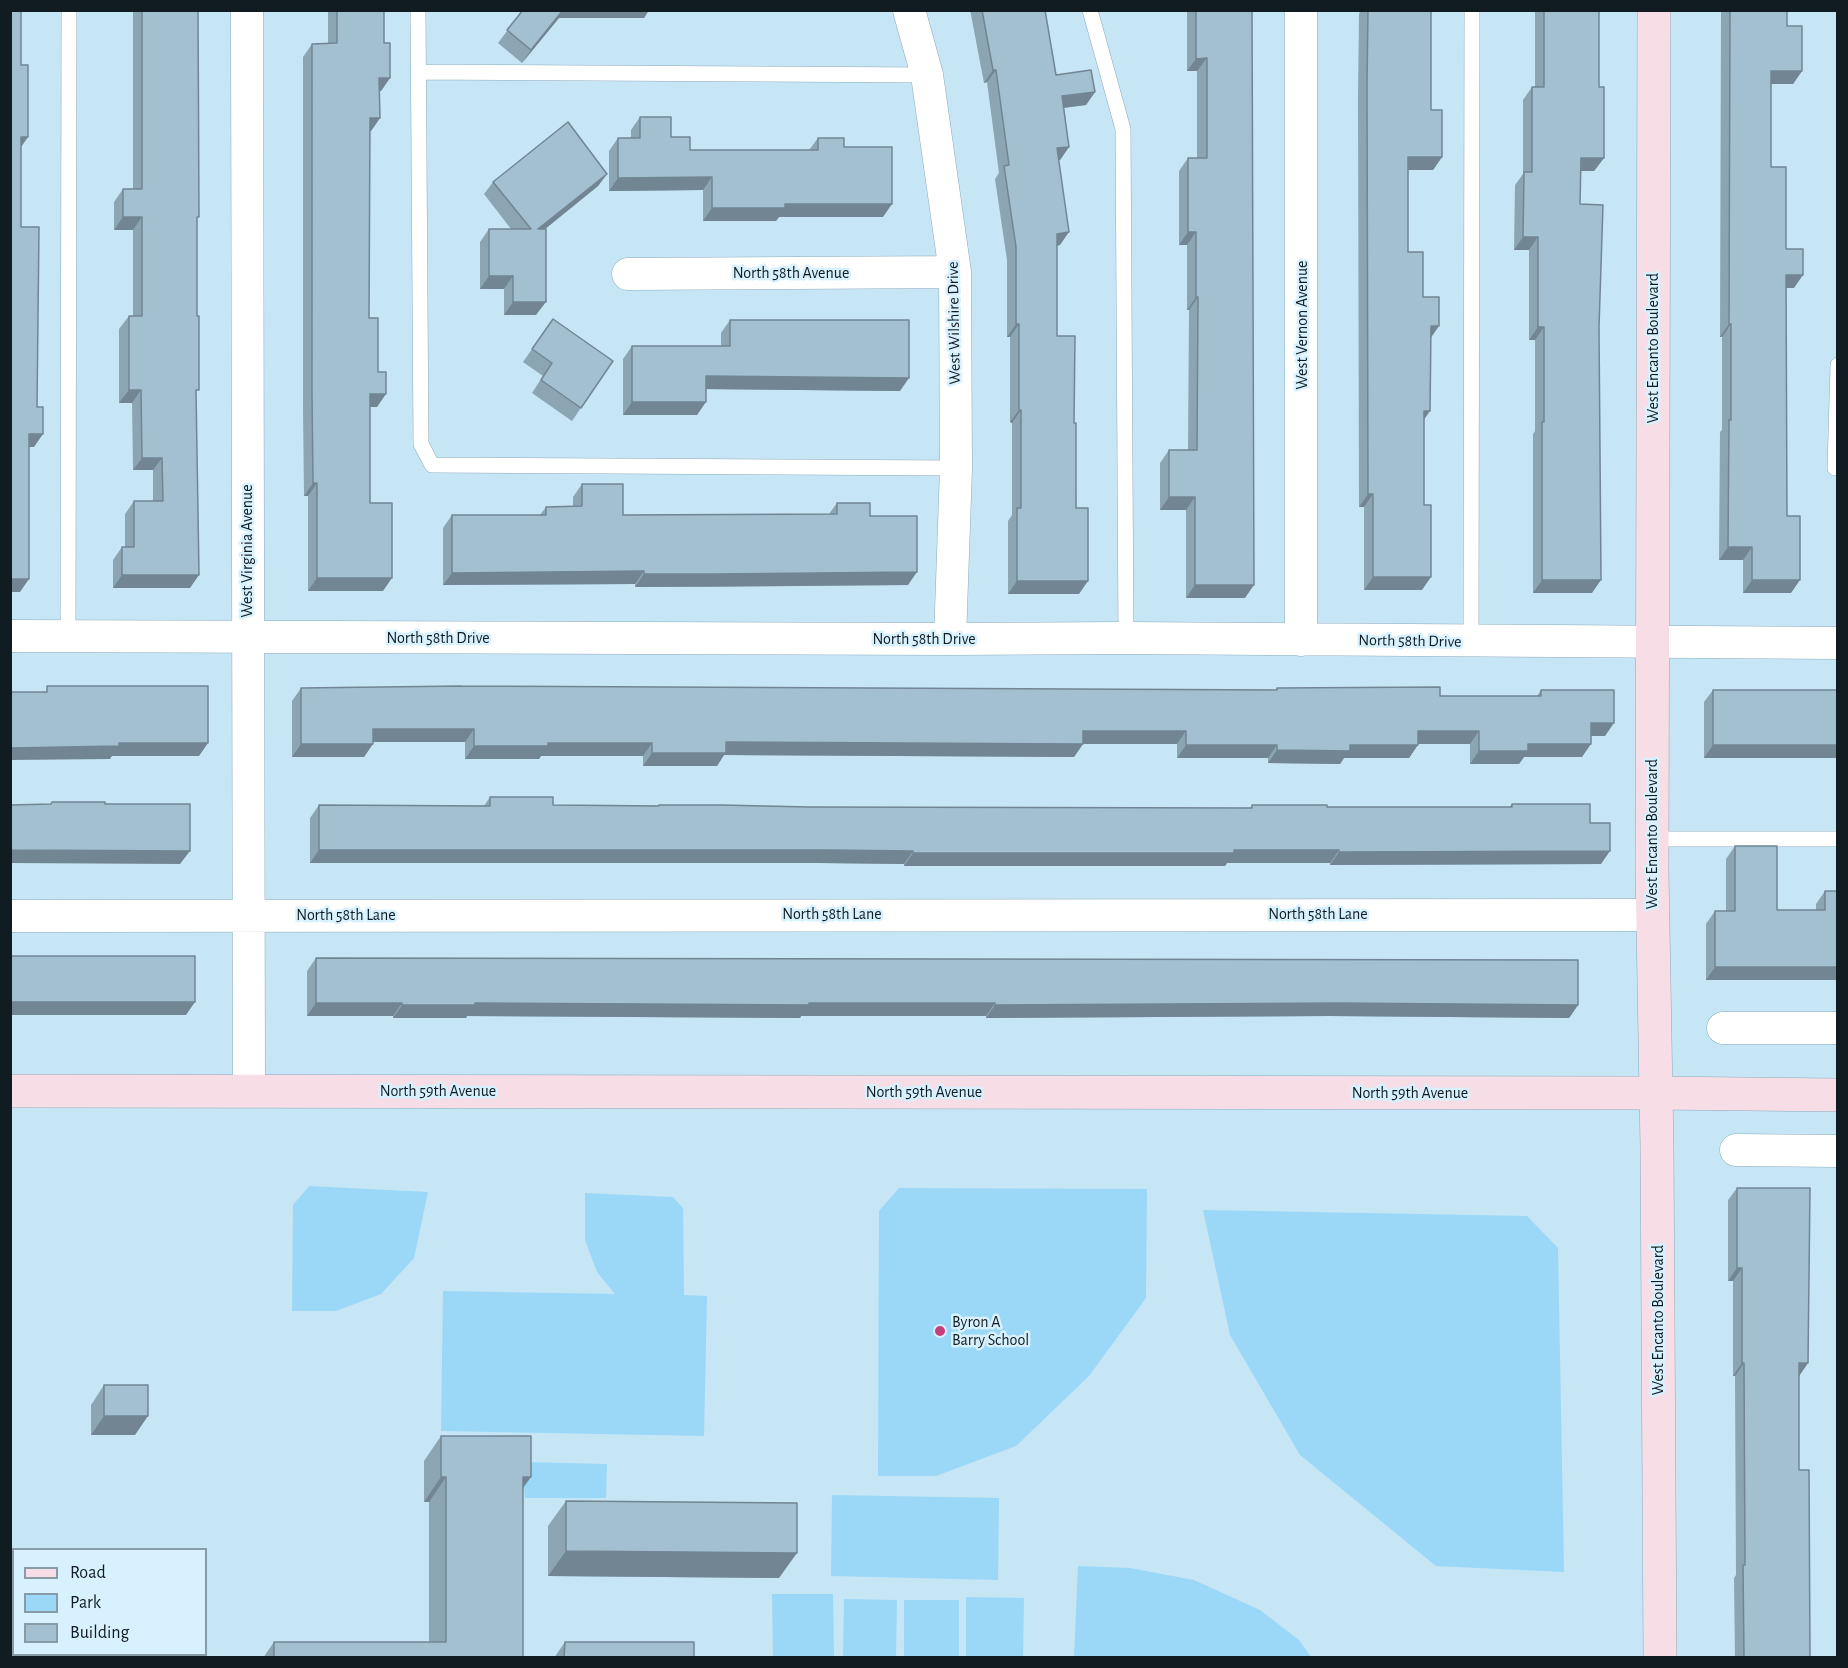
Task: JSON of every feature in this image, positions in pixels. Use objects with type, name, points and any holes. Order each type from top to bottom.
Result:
[{"type":"main road","name":"West Encanto Boulevard","points":[[1654,10],[1652,839],[1660,1658]]},
{"type":"main road","name":"North 59th Avenue","points":[[10,1091],[1838,1095]]},
{"type":"street","name":"West Virginia Avenue","points":[[247,10],[249,1091]]},
{"type":"street","name":"West Wilshire Drive","points":[[909,10],[927,75],[955,272],[956,468],[950,639]]},
{"type":"street","name":"West Vernon Avenue","points":[[1301,10],[1301,640]]},
{"type":"street","name":"North 58th Avenue","points":[[627,274],[955,272]]},
{"type":"street","name":"North 58th Drive","points":[[10,636],[1126,638],[1838,643]]},
{"type":"street","name":"North 58th Lane","points":[[10,916],[1653,915]]},
{"type":"street","points":[[1723,1028],[1838,1028]]},
{"type":"street","points":[[1736,1150],[1838,1151]]},
{"type":"lane","points":[[68,637],[69,10]]},
{"type":"lane","points":[[418,10],[421,444],[432,465],[956,468]]},
{"type":"lane","points":[[1090,10],[1123,129],[1126,638]]},
{"type":"lane","points":[[1471,642],[1472,10]]},
{"type":"lane","points":[[420,72],[927,75]]},
{"type":"lane","points":[[1838,365],[1835,468],[1838,468]]},
{"type":"lane","points":[[1652,839],[1838,840]]},
{"type":"green space","points":[[309,1186],[428,1192],[414,1258],[381,1294],[336,1311],[292,1311],[293,1205]]},
{"type":"green space","points":[[899,1188],[1147,1189],[1146,1298],[1089,1376],[1016,1446],[936,1476],[878,1476],[879,1211]]},
{"type":"green space","points":[[585,1193],[673,1197],[683,1208],[684,1295],[707,1296],[704,1436],[441,1431],[443,1291],[615,1294],[597,1272],[585,1240]]},
{"type":"green space","points":[[1203,1210],[1527,1216],[1558,1248],[1564,1572],[1436,1566],[1300,1455],[1230,1335]]},
{"type":"green space","points":[[522,1462],[607,1464],[606,1498],[525,1498]]},
{"type":"green space","points":[[832,1495],[999,1498],[998,1580],[831,1576]]},
{"type":"green space","points":[[1078,1566],[1130,1568],[1194,1580],[1260,1610],[1299,1640],[1311,1657],[1074,1657]]},
{"type":"green space","points":[[772,1594],[833,1594],[834,1657],[773,1657]]},
{"type":"green space","points":[[966,1597],[1024,1598],[1023,1657],[966,1657]]},
{"type":"green space","points":[[844,1599],[897,1600],[896,1657],[843,1657]]},
{"type":"green space","points":[[904,1600],[959,1600],[959,1657],[904,1657]]},
{"type":"building","points":[[10,10],[21,10],[21,65],[28,65],[28,137],[21,137],[21,227],[39,227],[37,407],[43,407],[43,434],[29,434],[29,579],[10,579]]},
{"type":"building","points":[[142,10],[198,10],[197,316],[199,316],[199,390],[196,390],[199,575],[122,575],[122,547],[134,547],[134,501],[163,501],[162,458],[142,458],[141,390],[129,390],[129,316],[142,316],[142,217],[123,217],[123,189],[142,189]]},
{"type":"building","points":[[337,10],[384,10],[384,43],[390,43],[390,78],[379,78],[380,118],[370,118],[369,318],[378,318],[378,372],[386,372],[386,394],[370,394],[370,503],[392,503],[392,578],[317,578],[317,483],[313,483],[312,394],[312,44],[337,43]]},
{"type":"building","points":[[523,10],[563,10],[531,50],[507,30]]},
{"type":"building","points":[[982,10],[1045,10],[1056,75],[1091,70],[1095,92],[1062,96],[1069,147],[1057,148],[1069,232],[1057,234],[1057,336],[1075,336],[1076,508],[1088,508],[1088,581],[1017,581],[1017,508],[1021,508],[1021,410],[1019,410],[1019,324],[1016,324],[1016,247],[1004,166],[1009,165],[996,70],[993,70]]},
{"type":"building","points":[[1196,10],[1252,10],[1254,585],[1195,585],[1195,497],[1169,497],[1169,450],[1197,450],[1196,232],[1188,232],[1188,158],[1207,158],[1207,58],[1196,59]]},
{"type":"building","points":[[1368,10],[1431,10],[1431,110],[1442,110],[1442,157],[1408,157],[1408,252],[1423,252],[1423,297],[1439,297],[1439,326],[1431,326],[1430,411],[1424,411],[1424,505],[1431,505],[1431,577],[1373,577],[1373,494],[1368,494]]},
{"type":"building","points":[[1544,10],[1599,10],[1599,87],[1604,87],[1604,158],[1581,158],[1580,204],[1603,205],[1599,327],[1601,580],[1542,580],[1544,327],[1538,327],[1538,237],[1523,237],[1524,172],[1532,172],[1532,87],[1544,87]]},
{"type":"building","points":[[1730,10],[1787,10],[1787,26],[1802,26],[1802,71],[1771,71],[1771,167],[1786,167],[1786,249],[1803,249],[1803,275],[1786,275],[1787,516],[1800,516],[1800,580],[1752,580],[1752,547],[1728,547],[1729,420],[1731,420]]},
{"type":"building","points":[[640,117],[671,117],[671,137],[690,137],[690,150],[818,150],[818,138],[844,138],[844,147],[892,147],[892,204],[785,204],[785,208],[712,208],[712,177],[618,178],[618,138],[640,138]]},
{"type":"building","points":[[568,122],[607,174],[538,229],[546,229],[546,302],[513,302],[513,276],[489,276],[489,229],[531,229],[493,182]]},
{"type":"building","points":[[553,319],[613,361],[581,408],[541,380],[552,363],[532,349]]},
{"type":"building","points":[[730,320],[909,320],[909,378],[706,376],[706,402],[632,402],[632,346],[730,346]]},
{"type":"building","points":[[582,484],[623,484],[623,515],[837,514],[837,503],[870,503],[870,516],[917,516],[917,572],[452,573],[452,515],[546,515],[546,507],[582,506]]},
{"type":"building","points":[[47,686],[208,686],[208,743],[119,743],[119,746],[10,748],[10,692],[47,692]]},
{"type":"building","points":[[461,686],[1277,690],[1277,688],[1440,687],[1440,696],[1541,696],[1541,690],[1614,690],[1614,723],[1591,723],[1591,744],[1528,744],[1528,751],[1479,751],[1479,731],[1418,731],[1418,745],[1350,745],[1350,751],[1277,750],[1277,745],[1186,745],[1186,731],[1083,731],[1083,744],[726,742],[726,753],[652,753],[652,743],[474,746],[474,729],[373,729],[373,744],[301,744],[301,688]]},
{"type":"building","points":[[1713,690],[1838,690],[1838,745],[1713,745]]},
{"type":"building","points":[[490,797],[553,797],[553,805],[808,807],[1252,808],[1252,805],[1512,807],[1512,804],[1590,804],[1590,823],[1610,823],[1610,851],[1234,850],[1234,853],[913,853],[913,851],[829,850],[319,850],[319,805],[490,806]]},
{"type":"building","points":[[52,802],[190,804],[190,851],[10,850],[10,805],[51,804]]},
{"type":"building","points":[[1735,846],[1777,846],[1777,910],[1825,910],[1825,891],[1838,891],[1838,967],[1715,967],[1715,911],[1735,911]]},
{"type":"building","points":[[10,956],[195,956],[195,1002],[10,1002]]},
{"type":"building","points":[[316,958],[1578,960],[1578,1005],[475,1003],[475,1005],[402,1005],[402,1003],[316,1003]]},
{"type":"building","points":[[1737,1188],[1810,1188],[1808,1363],[1799,1363],[1799,1470],[1809,1470],[1810,1658],[1744,1658],[1744,1363],[1742,1363],[1742,1268],[1737,1268]]},
{"type":"building","points":[[104,1385],[148,1385],[148,1416],[104,1416]]},
{"type":"building","points":[[441,1436],[531,1436],[531,1477],[523,1477],[523,1658],[274,1658],[274,1642],[446,1642],[446,1477],[441,1477]]},
{"type":"building","points":[[566,1501],[797,1503],[797,1553],[566,1551]]},
{"type":"building","points":[[565,1642],[694,1642],[694,1658],[564,1658]]},
{"type":"place","name":"Byron A Barry School","points":[[940,1331]]}]
